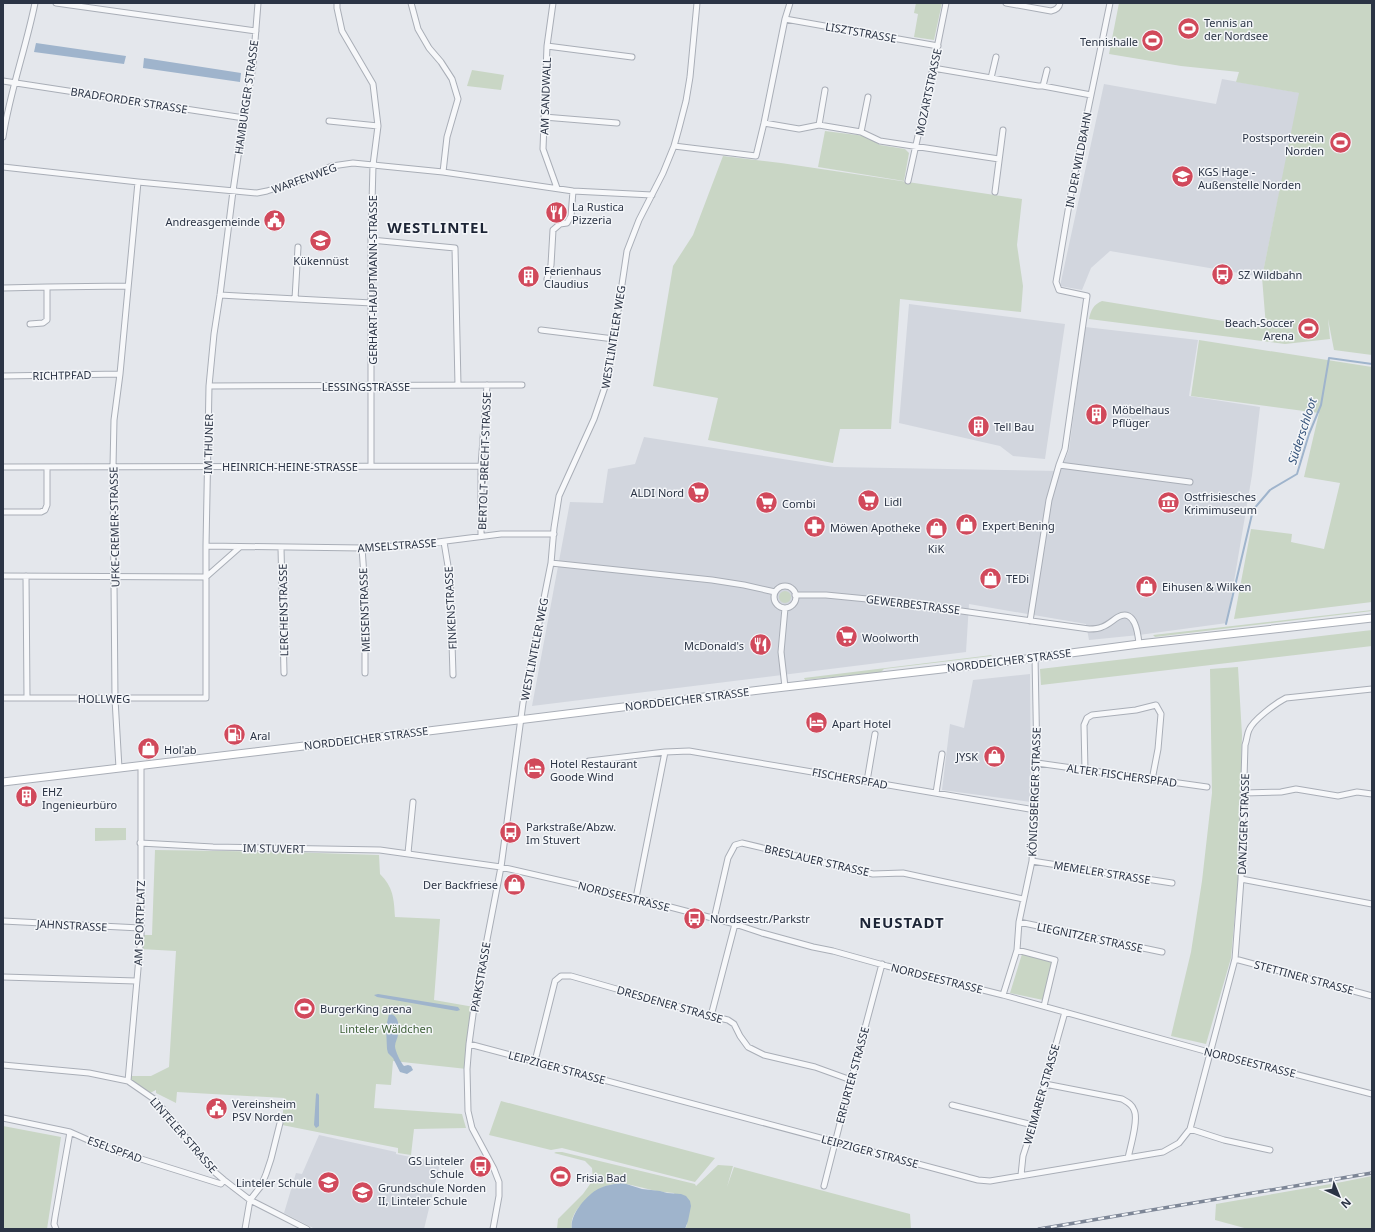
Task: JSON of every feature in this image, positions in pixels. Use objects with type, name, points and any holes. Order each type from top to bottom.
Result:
[{"type":"main road","name":"NORDDEICHER STRASSE","points":[[3,782],[1139,644],[1372,618]]},
{"type":"street","points":[[3,137],[7,109],[27,41],[35,3]]},
{"type":"street","points":[[56,3],[256,31]]},
{"type":"street","name":"HAMBURGER STRASSE","points":[[233,191],[253,66],[258,3]]},
{"type":"street","name":"GERHART-HAUPTMANN-STRASSE","points":[[337,3],[336,8],[342,31],[373,84],[378,126],[373,165],[371,240],[371,466]]},
{"type":"street","points":[[411,3],[418,29],[428,48],[441,62],[452,79],[458,99],[447,137],[443,172]]},
{"type":"street","name":"AM SANDWALL","points":[[553,3],[547,46],[544,149],[557,188]]},
{"type":"street","name":"WESTLINTELER WEG","points":[[520,719],[551,563],[559,496],[602,399],[608,378],[627,251],[639,220],[674,146],[686,101],[690,77],[697,3]]},
{"type":"street","points":[[674,146],[756,156],[785,19],[790,3]]},
{"type":"street","name":"MOZARTSTRASSE","points":[[908,180],[938,46],[946,3]]},
{"type":"street","points":[[1006,3],[1051,11],[1056,10],[1060,6],[1060,3]]},
{"type":"street","name":"IN DER WILDBAHN","points":[[1059,465],[1065,449],[1087,296],[1059,290],[1056,282],[1072,187],[1110,3]]},
{"type":"street","name":"LISZTSTRASSE","points":[[785,19],[938,46]]},
{"type":"street","points":[[547,46],[632,57]]},
{"type":"street","points":[[991,78],[996,57]]},
{"type":"street","points":[[933,68],[1091,95]]},
{"type":"street","points":[[1043,86],[1047,70]]},
{"type":"street","name":"BRADFORDER STRASSE","points":[[3,81],[244,118]]},
{"type":"street","points":[[819,126],[825,90]]},
{"type":"street","points":[[861,132],[868,97]]},
{"type":"street","points":[[544,117],[617,123]]},
{"type":"street","points":[[329,121],[378,126]]},
{"type":"street","points":[[764,123],[799,129],[819,126],[861,132],[880,141],[999,159]]},
{"type":"street","points":[[995,192],[1004,130]]},
{"type":"street","name":"WARFENWEG","points":[[3,167],[257,193],[267,192],[312,176],[332,166],[353,163],[443,172],[573,191],[652,195]]},
{"type":"street","name":"UFKE-CREMER-STRASSE","points":[[119,768],[115,699],[114,420],[120,374],[127,286],[138,182]]},
{"type":"street","name":"IM THUNER","points":[[206,698],[206,546],[209,386],[214,334],[233,191]]},
{"type":"street","points":[[547,279],[551,265],[553,230],[560,224],[567,223],[571,216],[573,191]]},
{"type":"street","points":[[371,240],[455,248],[458,385]]},
{"type":"street","points":[[295,299],[298,247]]},
{"type":"street","points":[[3,288],[127,286]]},
{"type":"street","points":[[30,324],[43,323],[47,320],[47,287]]},
{"type":"street","points":[[220,295],[372,303]]},
{"type":"street","points":[[541,330],[614,339]]},
{"type":"street","name":"RICHTPFAD","points":[[3,376],[120,374]]},
{"type":"street","name":"BERTOLT-BRECHT-STRASSE","points":[[481,536],[481,466],[487,385]]},
{"type":"street","name":"LESSINGSTRASSE","points":[[209,386],[522,385]]},
{"type":"street","points":[[1030,621],[1049,500],[1059,465],[1190,482]]},
{"type":"street","name":"HEINRICH-HEINE-STRASSE","points":[[3,467],[481,466]]},
{"type":"street","points":[[3,512],[41,512],[45,510],[47,505],[47,468]]},
{"type":"street","name":"AMSELSTRASSE","points":[[206,546],[362,548],[444,542],[501,534],[554,534]]},
{"type":"street","name":"FINKENSTRASSE","points":[[444,542],[450,578],[453,675]]},
{"type":"street","points":[[3,576],[206,577],[240,547]]},
{"type":"street","name":"LERCHENSTRASSE","points":[[282,548],[284,672]]},
{"type":"street","name":"MEISENSTRASSE","points":[[362,548],[365,590],[366,673]]},
{"type":"street","name":"GEWERBESTRASSE","points":[[551,563],[712,580],[775,592],[778,588],[786,586],[792,589],[795,595],[839,596],[965,611],[1089,629],[1100,628],[1122,615],[1128,615],[1133,619],[1136,626],[1139,644]]},
{"type":"street","points":[[26,576],[27,698]]},
{"type":"street","points":[[775,592],[775,602],[780,607],[784,608],[793,605],[795,595]]},
{"type":"street","points":[[784,608],[781,652],[784,687]]},
{"type":"street","name":"KÖNIGSBERGER STRASSE","points":[[1003,995],[1017,950],[1019,922],[1032,861],[1037,763],[1035,657]]},
{"type":"street","name":"DANZIGER STRASSE","points":[[1210,1052],[1235,959],[1241,879],[1245,745],[1250,728],[1277,702],[1286,698],[1372,690]]},
{"type":"street","name":"HOLLWEG","points":[[3,698],[206,698]]},
{"type":"street","points":[[1085,770],[1084,725],[1087,718],[1092,715],[1136,710],[1156,705],[1161,714],[1158,749],[1152,780]]},
{"type":"street","name":"PARKSTRASSE","points":[[492,1229],[499,1196],[499,1182],[494,1169],[472,1128],[469,1118],[466,1083],[469,1044],[501,867],[520,719]]},
{"type":"street","points":[[867,781],[875,734]]},
{"type":"street","name":"FISCHERSPFAD","points":[[589,762],[665,752],[689,751],[1035,810]]},
{"type":"street","points":[[636,898],[665,752]]},
{"type":"street","points":[[936,793],[942,754]]},
{"type":"street","name":"ALTER FISCHERSPFAD","points":[[1037,763],[1207,787]]},
{"type":"street","name":"AM SPORTPLATZ","points":[[128,1081],[140,928],[141,765]]},
{"type":"street","points":[[1244,793],[1281,792],[1296,789],[1338,796],[1357,792],[1372,794]]},
{"type":"street","points":[[408,853],[413,802]]},
{"type":"street","name":"IM STUVERT","points":[[140,843],[380,850],[501,867]]},
{"type":"street","name":"BRESLAUER STRASSE","points":[[714,919],[728,858],[735,844],[742,843],[873,874],[903,873],[1023,899]]},
{"type":"street","name":"MEMELER STRASSE","points":[[1032,861],[1172,883]]},
{"type":"street","name":"NORDSEESTRASSE","points":[[501,867],[636,898],[735,924],[813,947],[1003,995],[1210,1052],[1372,1094]]},
{"type":"street","points":[[1241,879],[1372,904]]},
{"type":"street","name":"JAHNSTRASSE","points":[[3,921],[140,928]]},
{"type":"street","name":"LIEGNITZER STRASSE","points":[[1019,922],[1162,952]]},
{"type":"street","points":[[711,1016],[735,924]]},
{"type":"street","points":[[1017,950],[1055,960],[1044,1006]]},
{"type":"street","name":"STETTINER STRASSE","points":[[1235,959],[1372,996]]},
{"type":"street","name":"ERFURTER STRASSE","points":[[824,1186],[850,1080],[882,964]]},
{"type":"street","points":[[3,976],[136,981]]},
{"type":"street","name":"DRESDENER STRASSE","points":[[535,1061],[555,981],[561,976],[571,976],[728,1020],[734,1024],[748,1047],[764,1055],[815,1067],[850,1080]]},
{"type":"street","name":"WEIMARER STRASSE","points":[[1021,1175],[1023,1156],[1065,1012]]},
{"type":"street","name":"LEIPZIGER STRASSE","points":[[469,1044],[978,1180],[990,1181],[1163,1152],[1179,1143],[1190,1129],[1210,1052]]},
{"type":"street","name":"LINTELER STRASSE","points":[[3,1064],[89,1073],[128,1081],[154,1099],[212,1169],[224,1180],[250,1200],[307,1229]]},
{"type":"street","points":[[1045,1084],[1122,1099],[1130,1103],[1135,1111],[1135,1121],[1128,1158]]},
{"type":"street","points":[[952,1104],[1033,1125]]},
{"type":"street","name":"ESELSPFAD","points":[[3,1118],[70,1132],[106,1148],[221,1184],[224,1180]]},
{"type":"street","points":[[245,1229],[250,1200],[261,1186],[266,1174],[280,1123]]},
{"type":"street","points":[[1190,1129],[1224,1140],[1270,1150]]},
{"type":"street","points":[[56,1229],[54,1224],[55,1217],[70,1132]]},
{"type":"shaded area","name":"KGS Hage - Außenstelle Norden","points":[[1222,79],[1300,93],[1262,277],[1110,251],[1091,268],[1082,290],[1060,286],[1104,84],[1216,104]]},
{"type":"shaded area","points":[[909,304],[1065,324],[1045,459],[1013,456],[1000,446],[899,423]]},
{"type":"shaded area","points":[[1085,327],[1198,340],[1189,396],[1260,407],[1252,475],[1227,623],[1089,640],[1086,624],[969,604],[966,652],[532,706],[570,502],[603,503],[608,469],[635,464],[644,437],[834,467],[1060,471],[1069,450]]},
{"type":"shaded area","points":[[1030,674],[1031,802],[942,790],[950,724],[964,728],[973,680]]},
{"type":"shaded area","name":"Grundschule Norden II, Linteler Schule","points":[[319,1135],[440,1163],[424,1229],[315,1229],[284,1213],[296,1173],[302,1174]]},
{"type":"green space","points":[[916,3],[942,3],[934,40],[914,37],[918,14],[914,13]]},
{"type":"green space","points":[[1119,3],[1372,3],[1372,355],[1334,350],[1328,319],[1330,339],[1285,344],[1089,319],[1093,308],[1096,304],[1102,301],[1266,327],[1262,277],[1299,93],[1236,82],[1239,72],[1181,66],[1109,54]]},
{"type":"green space","points":[[472,70],[504,75],[501,90],[467,86]]},
{"type":"green space","points":[[825,131],[865,136],[880,145],[905,149],[909,153],[904,181],[818,167]]},
{"type":"green space","points":[[723,156],[781,163],[1022,199],[1017,245],[1023,286],[1021,312],[900,299],[891,429],[840,429],[833,463],[708,440],[718,398],[653,386],[673,266],[693,235]]},
{"type":"green space","points":[[1199,340],[1372,367],[1372,602],[1234,619],[1251,529],[1292,534],[1291,542],[1324,549],[1340,483],[1304,477],[1319,413],[1191,396]]},
{"type":"green space","points":[[783,591],[787,591],[791,597],[787,603],[783,603],[779,599],[779,595]]},
{"type":"green space","points":[[1372,610],[1155,637],[1153,635]]},
{"type":"green space","points":[[1372,630],[1372,646],[1041,685],[1040,669]]},
{"type":"green space","points":[[992,655],[884,669],[881,672],[805,680],[804,678]]},
{"type":"green space","points":[[1238,667],[1242,735],[1238,879],[1231,958],[1206,1044],[1171,1036],[1191,952],[1202,881],[1212,793],[1210,669]]},
{"type":"green space","points":[[95,828],[126,828],[126,840],[95,841]]},
{"type":"green space","name":"Linteler Wäldchen","points":[[155,850],[379,855],[380,874],[388,884],[392,893],[395,917],[440,919],[434,1000],[474,1007],[467,1069],[393,1061],[391,1085],[376,1084],[374,1108],[462,1114],[466,1128],[414,1129],[411,1155],[398,1153],[398,1148],[282,1125],[284,1098],[177,1092],[176,1103],[156,1093],[156,1090],[148,1094],[128,1081],[129,1076],[151,1076],[169,1067],[176,951],[140,949],[141,935],[152,935]]},
{"type":"green space","points":[[1022,954],[1053,962],[1043,1000],[1010,993]]},
{"type":"green space","points":[[501,1101],[715,1158],[695,1182],[562,1148],[551,1150],[489,1135]]},
{"type":"green space","points":[[3,1126],[61,1137],[47,1229],[3,1229]]},
{"type":"green space","points":[[562,1152],[695,1184],[696,1186],[718,1165],[733,1166],[727,1187],[734,1167],[910,1214],[911,1229],[685,1229],[687,1225],[674,1193],[660,1192],[626,1184],[616,1184],[605,1187],[594,1193],[577,1209],[572,1222],[572,1229],[557,1229],[558,1219],[583,1194],[593,1180],[592,1168],[585,1161],[554,1153]]},
{"type":"green space","points":[[1372,1176],[1372,1229],[1248,1229],[1215,1220],[1216,1204]]},
{"type":"water","points":[[36,43],[126,56],[124,64],[34,52]]},
{"type":"water","points":[[144,58],[241,73],[240,82],[143,68]]},
{"type":"water","points":[[378,994],[458,1007],[460,1010],[457,1011],[377,997],[374,995]]},
{"type":"water","points":[[389,1014],[394,1016],[398,1021],[399,1031],[395,1043],[397,1054],[404,1066],[411,1066],[413,1070],[407,1074],[400,1072],[393,1058],[388,1053],[386,1027]]},
{"type":"water","points":[[317,1093],[319,1095],[319,1126],[316,1128],[314,1125]]},
{"type":"water","points":[[623,1183],[642,1189],[686,1196],[690,1201],[691,1206],[685,1229],[572,1229],[573,1218],[576,1212],[589,1196],[598,1189]]},
{"type":"waterway","name":"Süderschloot","points":[[1226,624],[1253,510],[1270,490],[1297,474],[1309,434],[1321,405],[1329,358],[1372,364]]},
{"type":"railway","points":[[1039,1229],[1372,1173]]},
{"type":"place","name":"Tennis an der Nordsee","points":[[1188,28]]},
{"type":"place","name":"Tennishalle","points":[[1153,41]]},
{"type":"place","name":"Postsportverein Norden","points":[[1340,143]]},
{"type":"place","name":"KGS Hage - Außenstelle Norden","points":[[1183,177]]},
{"type":"place","name":"La Rustica Pizzeria","points":[[556,212]]},
{"type":"place","name":"Andreasgemeinde","points":[[275,221]]},
{"type":"place","name":"Kükennüst","points":[[321,240]]},
{"type":"place","name":"SZ Wildbahn","points":[[1222,274]]},
{"type":"place","name":"Ferienhaus Claudius","points":[[529,276]]},
{"type":"place","name":"Beach-Soccer Arena","points":[[1309,328]]},
{"type":"place","name":"Möbelhaus Pflüger","points":[[1096,415]]},
{"type":"place","name":"Tell Bau","points":[[979,426]]},
{"type":"place","name":"ALDI Nord","points":[[699,492]]},
{"type":"place","name":"Lidl","points":[[868,501]]},
{"type":"place","name":"Ostfrisiesches Krimimuseum","points":[[1168,502]]},
{"type":"place","name":"Combi","points":[[766,503]]},
{"type":"place","name":"Expert Bening","points":[[966,525]]},
{"type":"place","name":"Möwen Apotheke","points":[[814,527]]},
{"type":"place","name":"KiK","points":[[936,528]]},
{"type":"place","name":"TEDi","points":[[990,578]]},
{"type":"place","name":"Eihusen & Wilken","points":[[1146,586]]},
{"type":"place","name":"Woolworth","points":[[847,637]]},
{"type":"place","name":"McDonald's","points":[[760,645]]},
{"type":"place","name":"Apart Hotel","points":[[817,723]]},
{"type":"place","name":"Aral","points":[[235,735]]},
{"type":"place","name":"Hol'ab","points":[[148,749]]},
{"type":"place","name":"JYSK","points":[[994,756]]},
{"type":"place","name":"Hotel Restaurant Goode Wind","points":[[535,769]]},
{"type":"place","name":"EHZ Ingenieurbüro","points":[[27,797]]},
{"type":"place","name":"Parkstraße/Abzw. Im Stuvert","points":[[510,832]]},
{"type":"place","name":"Der Backfriese","points":[[514,884]]},
{"type":"place","name":"Nordseestr./Parkstr","points":[[695,918]]},
{"type":"place","name":"BurgerKing arena","points":[[304,1008]]},
{"type":"place","name":"Vereinsheim PSV Norden","points":[[216,1109]]},
{"type":"place","name":"GS Linteler Schule","points":[[480,1166]]},
{"type":"place","name":"Frisia Bad","points":[[561,1177]]},
{"type":"place","name":"Linteler Schule","points":[[328,1182]]},
{"type":"place","name":"Grundschule Norden II, Linteler Schule","points":[[362,1193]]},
{"type":"district","name":"WESTLINTEL","points":[[438,227]]},
{"type":"district","name":"NEUSTADT","points":[[902,922]]}]
